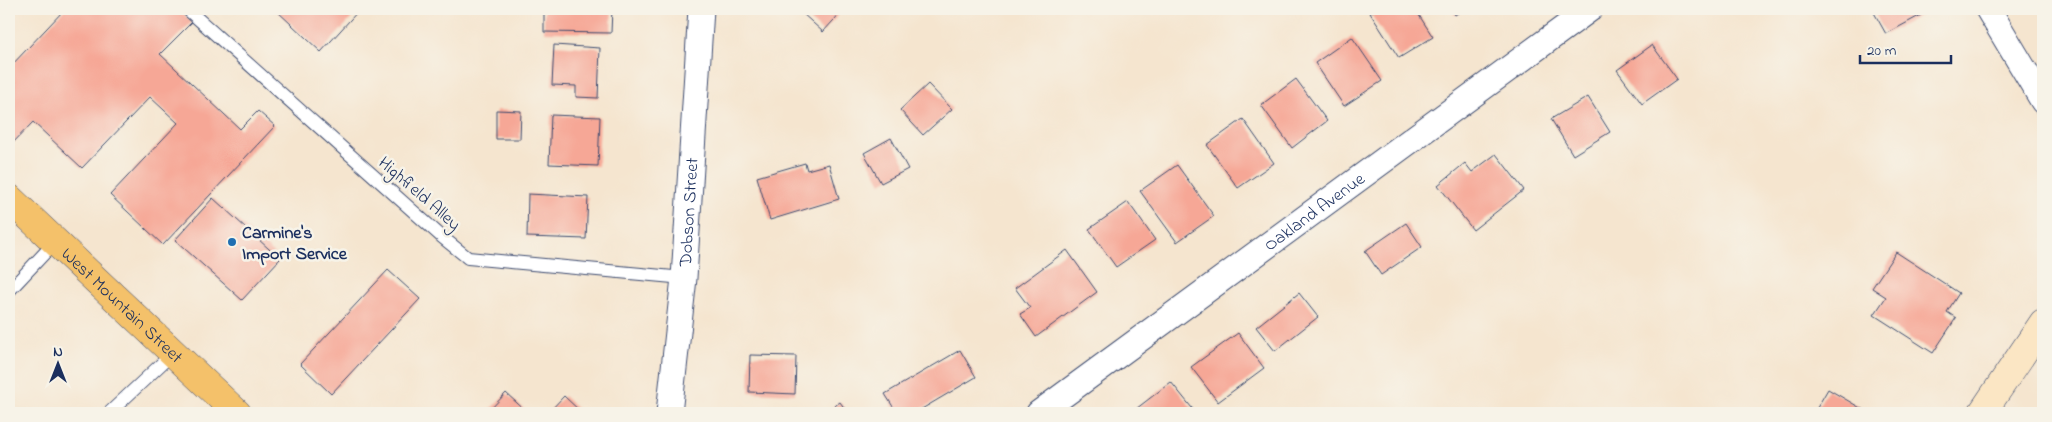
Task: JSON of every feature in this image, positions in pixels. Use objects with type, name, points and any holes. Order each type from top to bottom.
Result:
[{"type":"main road","name":"West Mountain Street","points":[[9,198],[237,413]]},
{"type":"main road","points":[[1982,413],[2043,323]]},
{"type":"street","name":"Dobson Street","points":[[669,413],[684,278],[701,9]]},
{"type":"street","name":"Oakland Avenue","points":[[1039,413],[1590,9]]},
{"type":"street","points":[[1988,9],[2043,101]]},
{"type":"lane","name":"Highfield Alley","points":[[187,9],[442,237],[468,258],[684,278]]},
{"type":"lane","points":[[9,291],[55,242]]},
{"type":"lane","points":[[109,413],[173,353]]},
{"type":"building","points":[[65,9],[178,9],[192,22],[160,54],[240,129],[258,111],[275,126],[163,245],[110,195],[178,123],[150,97],[82,168],[33,122],[9,147],[9,68]]},
{"type":"building","points":[[279,9],[360,9],[321,52],[277,11]]},
{"type":"building","points":[[544,9],[612,9],[611,33],[544,32]]},
{"type":"building","points":[[806,9],[844,9],[823,32],[802,13]]},
{"type":"building","points":[[1376,9],[1415,9],[1433,37],[1399,58],[1370,13]]},
{"type":"building","points":[[1451,9],[1464,9],[1455,15]]},
{"type":"building","points":[[1872,9],[1917,9],[1921,15],[1886,34]]},
{"type":"building","points":[[1352,37],[1382,81],[1344,106],[1315,63]]},
{"type":"building","points":[[554,45],[600,48],[598,98],[576,97],[576,86],[552,85]]},
{"type":"building","points":[[1652,45],[1677,79],[1642,104],[1617,70]]},
{"type":"building","points":[[1296,79],[1327,121],[1292,148],[1261,105]]},
{"type":"building","points":[[928,84],[952,109],[923,135],[900,110]]},
{"type":"building","points":[[1588,97],[1610,132],[1573,155],[1551,119]]},
{"type":"building","points":[[496,110],[521,111],[520,139],[496,139]]},
{"type":"building","points":[[551,115],[600,117],[598,166],[549,164]]},
{"type":"building","points":[[1243,119],[1274,163],[1238,188],[1207,145]]},
{"type":"building","points":[[891,138],[908,169],[881,183],[864,153]]},
{"type":"building","points":[[1496,154],[1524,190],[1473,230],[1438,185],[1465,163],[1472,172]]},
{"type":"building","points":[[805,163],[807,170],[829,164],[839,199],[770,220],[757,177]]},
{"type":"building","points":[[1177,165],[1214,216],[1177,242],[1140,191]]},
{"type":"building","points":[[528,194],[588,197],[586,239],[527,237]]},
{"type":"building","points":[[213,198],[280,259],[242,300],[175,240]]},
{"type":"building","points":[[1128,202],[1155,240],[1116,267],[1089,229]]},
{"type":"building","points":[[1406,223],[1422,247],[1381,275],[1365,251]]},
{"type":"building","points":[[1067,250],[1097,292],[1036,337],[1020,314],[1030,308],[1015,288]]},
{"type":"building","points":[[1896,252],[1959,293],[1947,312],[1956,318],[1933,353],[1874,315],[1886,297],[1872,288]]},
{"type":"building","points":[[388,270],[420,299],[331,394],[300,364]]},
{"type":"building","points":[[1299,293],[1318,317],[1275,351],[1256,327]]},
{"type":"building","points":[[1238,333],[1264,368],[1218,402],[1191,367]]},
{"type":"building","points":[[960,350],[976,377],[915,413],[897,413],[885,394]]},
{"type":"building","points":[[750,355],[796,356],[795,394],[749,392]]},
{"type":"building","points":[[1171,382],[1196,413],[1132,412]]},
{"type":"building","points":[[1828,389],[1869,413],[1814,413]]},
{"type":"building","points":[[506,393],[528,413],[487,413]]},
{"type":"building","points":[[564,396],[582,413],[548,413]]},
{"type":"building","points":[[840,402],[848,413],[825,413]]},
{"type":"place","name":"Carmine's Import Service","points":[[232,242]]}]
